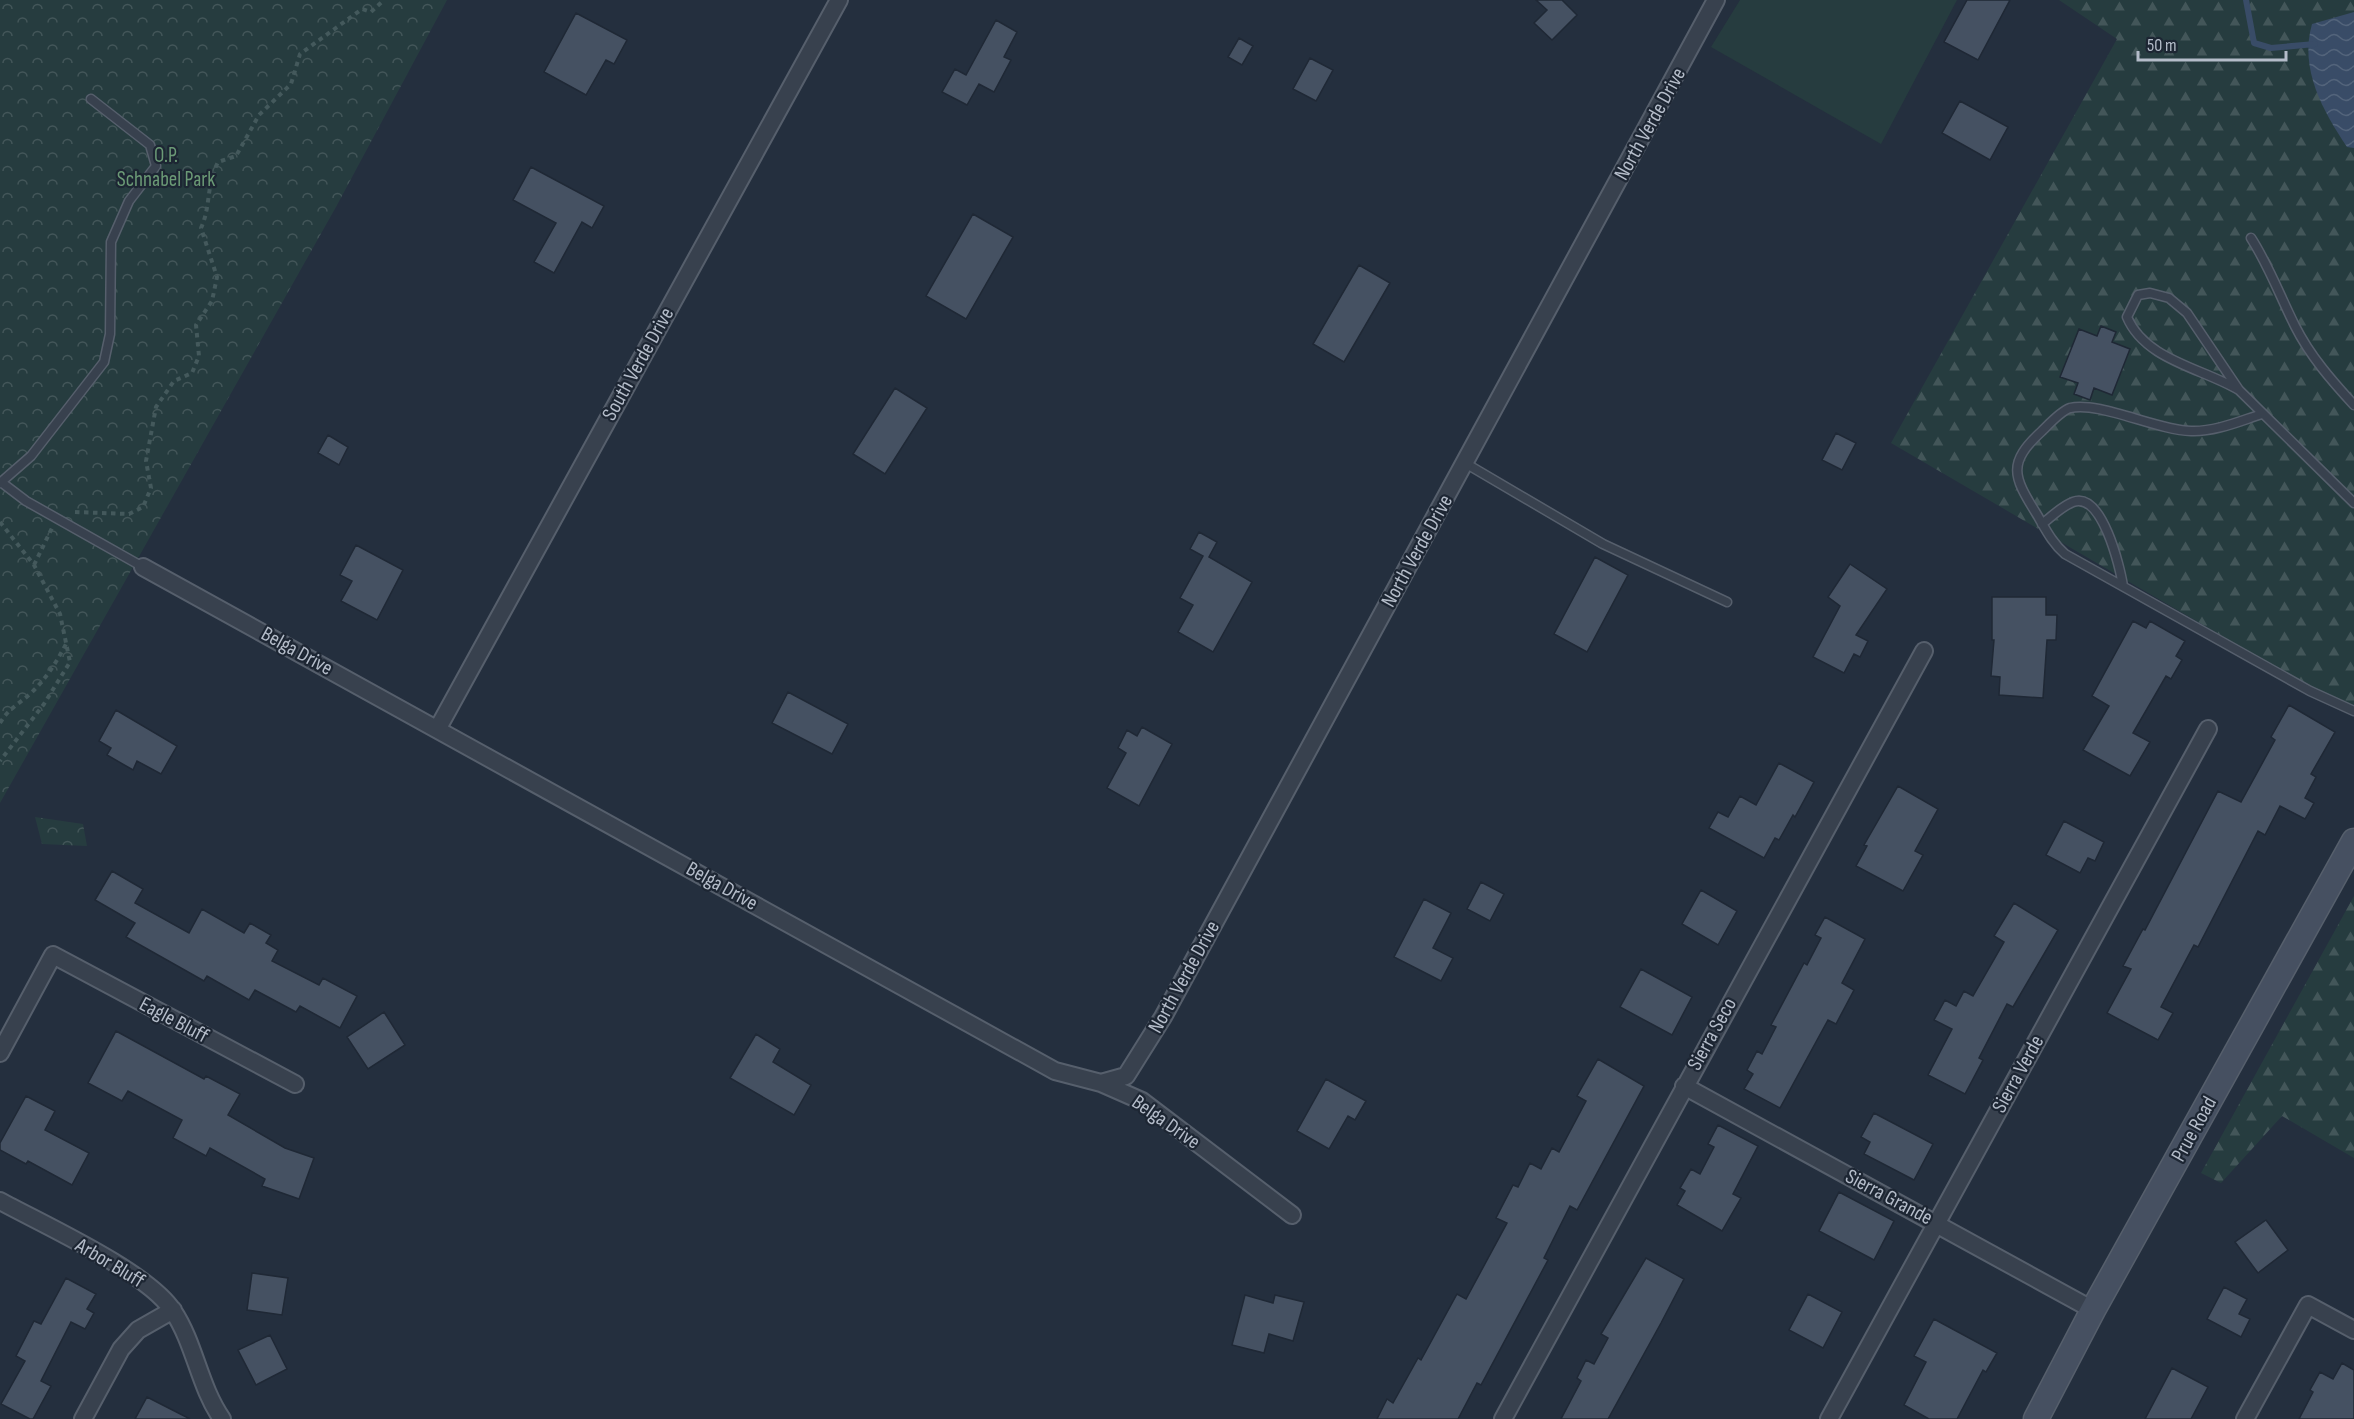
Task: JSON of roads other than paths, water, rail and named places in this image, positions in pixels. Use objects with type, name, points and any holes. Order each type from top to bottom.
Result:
[{"type":"main road","name":"Prue Road","points":[[2036,1419],[2093,1310],[2354,841]]},
{"type":"street","name":"South Verde Drive","points":[[438,728],[839,0]]},
{"type":"street","name":"North Verde Drive","points":[[1101,1083],[1126,1076],[1163,1017],[1716,0]]},
{"type":"street","name":"Belga Drive","points":[[143,567],[1055,1071],[1101,1083],[1142,1101],[1292,1215]]},
{"type":"street","name":"Sierra Seco","points":[[1503,1419],[1683,1086],[1924,651]]},
{"type":"street","name":"Sierra Verde","points":[[1829,1419],[2208,729]]},
{"type":"street","name":"Eagle Bluff","points":[[0,1053],[53,955],[295,1084]]},
{"type":"street","name":"Sierra Grande","points":[[1683,1086],[1936,1222],[2093,1310]]},
{"type":"street","name":"Arbor Bluff","points":[[0,1201],[148,1285],[173,1310],[204,1389],[222,1419]]},
{"type":"street","points":[[2245,1419],[2308,1305],[2354,1330]]},
{"type":"street","points":[[83,1419],[121,1349],[138,1330],[173,1310]]},
{"type":"lane","points":[[91,99],[150,145],[156,166],[129,201],[111,242],[110,334],[104,362],[31,456],[1,483],[26,501],[143,567]]},
{"type":"lane","points":[[2251,238],[2269,266],[2295,327],[2312,354],[2354,405]]},
{"type":"lane","points":[[2239,390],[2157,352],[2133,331],[2127,317],[2138,295],[2150,293],[2169,298],[2187,313],[2239,390],[2354,503]]},
{"type":"lane","points":[[2262,414],[2216,428],[2192,431],[2155,427],[2090,407],[2068,408],[2023,448],[2017,466],[2019,485],[2055,545],[2065,554],[2303,687],[2354,711]]},
{"type":"lane","points":[[1465,464],[1603,544],[1726,602]]},
{"type":"lane","points":[[2042,524],[2073,501],[2085,502],[2098,512],[2119,562],[2123,586]]},
{"type":"water","points":[[2354,12],[2354,148],[2347,147],[2322,104],[2311,73],[2309,41],[2312,24]]},
{"type":"waterway","points":[[2246,0],[2254,43],[2271,48],[2315,44]]},
{"type":"park label","name":"O.P. Schnabel Park","points":[[166,167]]}]
